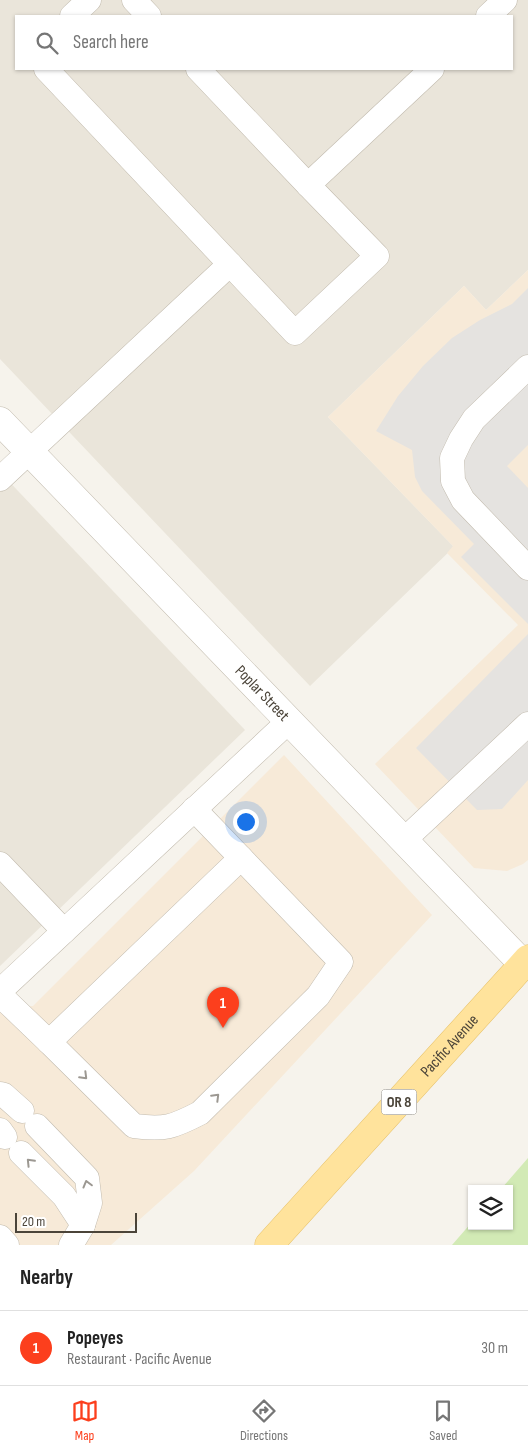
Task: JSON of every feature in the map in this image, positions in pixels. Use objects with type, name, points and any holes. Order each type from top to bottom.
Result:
[{"type":"main road","name":"Pacific Avenue","points":[[269,1245],[526,961]]},
{"type":"street","name":"Poplar Street","points":[[0,421],[403,841],[526,961]]},
{"type":"lane","points":[[73,15],[89,0]]},
{"type":"lane","points":[[134,0],[148,15]]},
{"type":"lane","points":[[489,15],[505,0]]},
{"type":"lane","points":[[47,70],[295,333],[378,256],[308,186],[199,70]]},
{"type":"lane","points":[[308,186],[431,70]]},
{"type":"lane","points":[[0,479],[230,264]]},
{"type":"lane","points":[[528,367],[474,419],[452,458],[453,481],[463,500],[528,568]]},
{"type":"lane","points":[[194,809],[341,962],[318,996],[200,1113],[176,1125],[154,1128],[134,1126],[0,993],[64,931],[194,809],[289,721]]},
{"type":"lane","points":[[403,841],[528,724]]},
{"type":"lane","points":[[49,1042],[241,858]]},
{"type":"lane","points":[[0,864],[64,931]]},
{"type":"lane","points":[[0,1094],[4,1095],[30,1118],[87,1178],[90,1203],[83,1225],[71,1245]]},
{"type":"lane","points":[[9,1140],[64,1196],[83,1225]]},
{"type":"lane","points":[[0,1236],[6,1245]]},
{"type":"shaded area","points":[[0,0],[528,0],[528,270],[486,310],[464,286],[328,417],[454,547],[310,686],[0,359]]},
{"type":"shaded area","points":[[528,270],[528,860],[507,871],[474,868],[375,764],[518,625],[447,553],[453,546],[328,417],[464,286],[486,310]]},
{"type":"shaded area","points":[[528,288],[528,445],[507,466],[528,488],[528,624],[461,557],[474,544],[422,491],[415,477],[412,450],[376,431],[398,396],[423,366],[452,338],[480,320],[512,304]]},
{"type":"shaded area","points":[[0,472],[245,730],[0,966]]},
{"type":"shaded area","points":[[528,634],[528,780],[502,809],[477,810],[416,748]]},
{"type":"shaded area","points":[[284,755],[432,915],[194,1171],[111,1245],[0,1245],[0,1008],[33,1006]]},
{"type":"green space","points":[[528,1158],[528,1245],[452,1245],[468,1227],[468,1230],[513,1230],[513,1185],[504,1185]]},
{"type":"place","name":"Popeyes","points":[[223,1028]]}]
